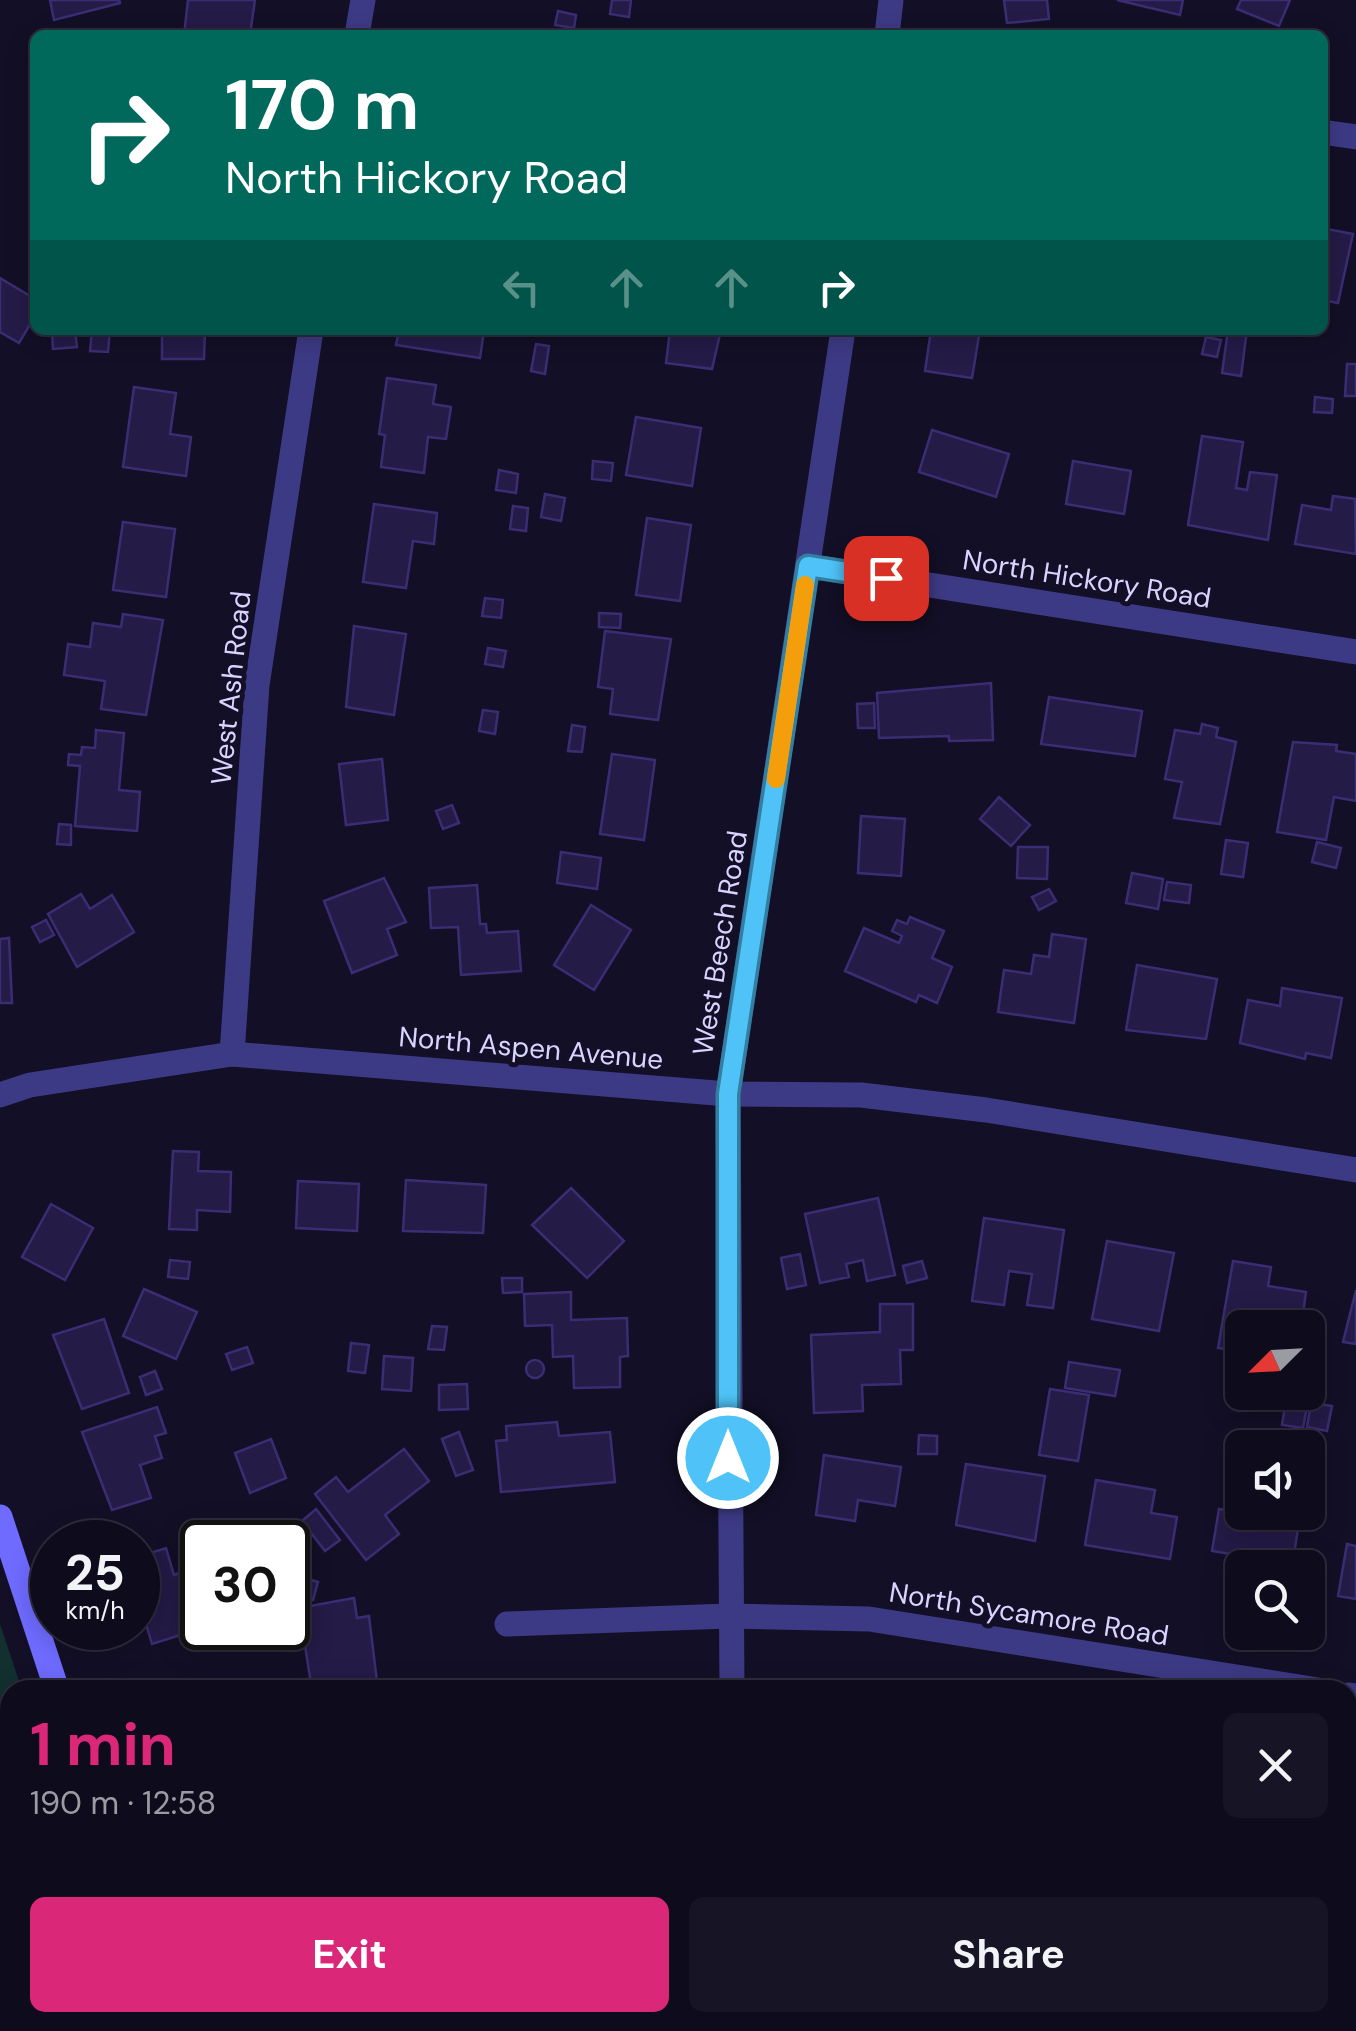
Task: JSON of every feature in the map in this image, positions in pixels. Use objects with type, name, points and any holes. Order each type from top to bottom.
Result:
[{"type":"main road","points":[[0,1517],[54,1680]]},
{"type":"street","points":[[359,30],[363,0]]},
{"type":"street","points":[[887,30],[891,0]]},
{"type":"street","points":[[1328,133],[1356,137]]},
{"type":"street","name":"West Ash Road","points":[[232,1054],[257,686],[310,335]]},
{"type":"street","name":"West Beech Road","points":[[731,1680],[728,1616],[728,1094],[842,335]]},
{"type":"street","name":"North Hickory Road","points":[[808,566],[1356,652]]},
{"type":"street","name":"North Aspen Avenue","points":[[0,1095],[30,1084],[232,1054],[728,1094],[796,1092],[915,1101],[1356,1170]]},
{"type":"street","name":"North Sycamore Road","points":[[507,1624],[728,1616],[869,1619],[1255,1680]]},
{"type":"green space","points":[[0,1624],[19,1680],[0,1680]]},
{"type":"building","points":[[50,0],[119,0],[120,3],[54,20]]},
{"type":"building","points":[[188,0],[255,0],[251,30],[185,30]]},
{"type":"building","points":[[612,0],[631,0],[629,17],[610,14]]},
{"type":"building","points":[[1004,0],[1047,0],[1049,19],[1007,23]]},
{"type":"building","points":[[1117,0],[1183,0],[1180,15]]},
{"type":"building","points":[[1241,0],[1290,0],[1279,26],[1237,9]]},
{"type":"building","points":[[558,11],[576,15],[574,28],[555,25]]},
{"type":"building","points":[[1328,229],[1353,234],[1338,303],[1328,301]]},
{"type":"building","points":[[0,278],[30,296],[30,324],[19,343],[0,332]]},
{"type":"building","points":[[52,335],[76,335],[77,347],[53,349]]},
{"type":"building","points":[[92,335],[110,335],[108,352],[90,351]]},
{"type":"building","points":[[162,335],[205,335],[204,359],[162,359]]},
{"type":"building","points":[[398,335],[483,335],[480,358],[396,345]]},
{"type":"building","points":[[669,335],[720,335],[712,369],[666,363]]},
{"type":"building","points":[[930,335],[979,335],[972,378],[925,371]]},
{"type":"building","points":[[1227,335],[1246,335],[1241,376],[1222,373]]},
{"type":"building","points":[[1206,337],[1221,340],[1217,357],[1202,354]]},
{"type":"building","points":[[536,344],[549,346],[545,374],[531,371]]},
{"type":"building","points":[[1347,364],[1356,364],[1356,396],[1345,396]]},
{"type":"building","points":[[387,378],[436,385],[433,404],[451,407],[446,439],[428,437],[424,473],[381,467],[385,435],[379,434]]},
{"type":"building","points":[[134,387],[176,393],[170,434],[191,437],[186,476],[123,467]]},
{"type":"building","points":[[1315,397],[1333,399],[1332,413],[1314,412]]},
{"type":"building","points":[[636,417],[701,428],[692,486],[626,475]]},
{"type":"building","points":[[932,430],[1009,454],[996,497],[919,472]]},
{"type":"building","points":[[1202,436],[1243,442],[1236,488],[1247,490],[1250,472],[1277,475],[1268,540],[1188,525]]},
{"type":"building","points":[[593,461],[613,463],[611,481],[592,479]]},
{"type":"building","points":[[1073,461],[1131,471],[1124,514],[1066,504]]},
{"type":"building","points":[[499,470],[518,474],[516,493],[496,490]]},
{"type":"building","points":[[545,494],[565,498],[561,521],[541,517]]},
{"type":"building","points":[[1333,496],[1355,499],[1356,554],[1295,544],[1302,505],[1331,510]]},
{"type":"building","points":[[374,504],[437,513],[434,544],[413,541],[406,588],[363,582]]},
{"type":"building","points":[[513,506],[528,508],[526,531],[510,529]]},
{"type":"building","points":[[647,518],[691,525],[680,601],[636,595]]},
{"type":"building","points":[[123,522],[175,529],[166,597],[113,590]]},
{"type":"building","points":[[485,598],[503,600],[501,618],[482,616]]},
{"type":"building","points":[[599,613],[621,614],[620,628],[599,627]]},
{"type":"building","points":[[123,614],[163,620],[146,715],[101,709],[105,681],[64,675],[68,644],[90,647],[93,623],[121,627]]},
{"type":"building","points":[[354,626],[406,634],[394,715],[346,707]]},
{"type":"building","points":[[605,631],[671,639],[658,720],[610,714],[613,689],[598,687]]},
{"type":"building","points":[[488,648],[506,651],[503,667],[485,664]]},
{"type":"building","points":[[991,683],[993,740],[949,741],[949,736],[879,738],[877,693]]},
{"type":"building","points":[[1049,697],[1142,711],[1135,756],[1041,744]]},
{"type":"building","points":[[874,703],[875,728],[858,728],[857,704]]},
{"type":"building","points":[[483,710],[498,712],[495,734],[479,731]]},
{"type":"building","points":[[1202,724],[1218,728],[1216,737],[1236,742],[1220,824],[1174,818],[1182,782],[1165,779],[1175,730],[1200,734]]},
{"type":"building","points":[[572,725],[585,727],[582,752],[568,751]]},
{"type":"building","points":[[96,730],[124,733],[119,790],[140,792],[137,831],[75,826],[80,766],[68,765],[69,754],[81,755],[82,747],[95,748]]},
{"type":"building","points":[[1293,742],[1337,745],[1336,751],[1356,754],[1356,801],[1334,797],[1326,840],[1277,832]]},
{"type":"building","points":[[612,754],[655,760],[644,840],[600,834]]},
{"type":"building","points":[[382,759],[388,820],[346,825],[339,764]]},
{"type":"building","points":[[999,797],[1030,825],[1011,846],[980,819]]},
{"type":"building","points":[[452,805],[459,823],[443,829],[436,811]]},
{"type":"building","points":[[861,816],[905,819],[901,876],[858,873]]},
{"type":"building","points":[[59,824],[71,825],[71,845],[57,844]]},
{"type":"building","points":[[1226,840],[1248,843],[1243,877],[1221,874]]},
{"type":"building","points":[[1317,842],[1341,848],[1336,868],[1312,862]]},
{"type":"building","points":[[1018,847],[1048,847],[1047,879],[1017,878]]},
{"type":"building","points":[[561,852],[601,858],[597,889],[557,883]]},
{"type":"building","points":[[1132,873],[1163,879],[1158,909],[1126,903]]},
{"type":"building","points":[[384,878],[406,922],[387,929],[397,955],[352,973],[324,901]]},
{"type":"building","points":[[1167,882],[1191,885],[1189,903],[1164,900]]},
{"type":"building","points":[[477,885],[480,924],[486,924],[487,933],[518,931],[521,971],[461,975],[458,927],[431,928],[429,888]]},
{"type":"building","points":[[1049,889],[1056,901],[1039,910],[1032,897]]},
{"type":"building","points":[[81,894],[90,909],[112,895],[134,932],[77,967],[48,914]]},
{"type":"building","points":[[591,905],[631,930],[594,990],[554,965]]},
{"type":"building","points":[[910,917],[944,931],[932,958],[952,967],[937,1003],[919,995],[916,1002],[845,971],[864,928],[899,943],[902,936],[892,931],[897,920],[907,924]]},
{"type":"building","points":[[46,920],[54,935],[40,942],[32,927]]},
{"type":"building","points":[[1052,934],[1086,939],[1074,1023],[998,1012],[1004,970],[1031,974],[1034,955],[1049,957]]},
{"type":"building","points":[[9,938],[12,1003],[0,1003],[0,939]]},
{"type":"building","points":[[1137,965],[1217,979],[1206,1039],[1126,1030]]},
{"type":"building","points":[[1282,988],[1342,998],[1331,1058],[1306,1053],[1305,1059],[1240,1043],[1248,1000],[1280,1006]]},
{"type":"building","points":[[173,1151],[199,1152],[198,1171],[231,1172],[230,1212],[197,1210],[197,1230],[169,1229]]},
{"type":"building","points":[[406,1180],[486,1185],[483,1233],[403,1231]]},
{"type":"building","points":[[298,1181],[359,1184],[357,1231],[296,1228]]},
{"type":"building","points":[[571,1188],[624,1241],[587,1278],[532,1225]]},
{"type":"building","points":[[878,1198],[895,1275],[867,1281],[863,1260],[846,1264],[849,1277],[820,1283],[805,1214]]},
{"type":"building","points":[[51,1204],[93,1228],[65,1280],[22,1257]]},
{"type":"building","points":[[984,1218],[1064,1230],[1053,1308],[1027,1305],[1032,1274],[1009,1271],[1004,1305],[972,1301]]},
{"type":"building","points":[[1107,1241],[1174,1253],[1159,1331],[1092,1319]]},
{"type":"building","points":[[800,1254],[806,1285],[787,1289],[781,1258]]},
{"type":"building","points":[[170,1260],[190,1262],[188,1279],[168,1277]]},
{"type":"building","points":[[922,1261],[927,1278],[907,1283],[903,1266]]},
{"type":"building","points":[[1233,1261],[1271,1267],[1268,1286],[1306,1292],[1304,1310],[1225,1310],[1225,1349],[1218,1348]]},
{"type":"building","points":[[502,1278],[522,1278],[522,1292],[503,1293]]},
{"type":"building","points":[[144,1289],[197,1312],[176,1359],[123,1336]]},
{"type":"building","points":[[1356,1290],[1356,1344],[1343,1342]]},
{"type":"building","points":[[571,1292],[571,1320],[627,1318],[628,1356],[620,1357],[620,1387],[574,1388],[573,1356],[553,1357],[552,1325],[525,1326],[524,1294]]},
{"type":"building","points":[[880,1304],[913,1304],[913,1350],[900,1350],[901,1384],[862,1385],[863,1411],[814,1413],[811,1335],[880,1332]]},
{"type":"building","points":[[104,1319],[129,1393],[82,1409],[53,1335]]},
{"type":"building","points":[[432,1326],[447,1327],[444,1350],[428,1349]]},
{"type":"building","points":[[351,1343],[369,1345],[365,1373],[348,1371]]},
{"type":"building","points":[[247,1347],[253,1363],[232,1370],[226,1354]]},
{"type":"building","points":[[384,1356],[413,1358],[411,1391],[382,1389]]},
{"type":"building","points":[[535,1360],[544,1369],[535,1378],[526,1369]]},
{"type":"building","points":[[1069,1362],[1120,1370],[1115,1396],[1065,1388]]},
{"type":"building","points":[[155,1371],[162,1389],[146,1395],[140,1377]]},
{"type":"building","points":[[467,1384],[468,1409],[439,1410],[439,1385]]},
{"type":"building","points":[[1050,1389],[1089,1395],[1078,1461],[1039,1455]]},
{"type":"building","points":[[1332,1406],[1327,1431],[1307,1427],[1310,1410]]},
{"type":"building","points":[[157,1407],[166,1433],[155,1436],[162,1458],[140,1465],[151,1498],[112,1510],[82,1432]]},
{"type":"building","points":[[1284,1410],[1306,1410],[1303,1428],[1282,1425]]},
{"type":"building","points":[[557,1422],[559,1436],[610,1432],[615,1482],[501,1492],[496,1441],[507,1440],[506,1426]]},
{"type":"building","points":[[459,1432],[473,1470],[456,1476],[442,1439]]},
{"type":"building","points":[[919,1435],[937,1436],[937,1454],[918,1454]]},
{"type":"building","points":[[271,1439],[286,1478],[250,1493],[235,1453]]},
{"type":"building","points":[[404,1449],[429,1481],[385,1515],[399,1534],[366,1560],[315,1494],[336,1477],[348,1492]]},
{"type":"building","points":[[824,1455],[901,1467],[895,1506],[858,1500],[855,1521],[816,1515]]},
{"type":"building","points":[[966,1464],[1045,1476],[1035,1541],[956,1525]]},
{"type":"building","points":[[1096,1480],[1155,1490],[1151,1513],[1177,1517],[1170,1559],[1085,1545]]},
{"type":"building","points":[[316,1509],[340,1540],[325,1551],[310,1531],[310,1520],[303,1520]]},
{"type":"building","points":[[1219,1509],[1225,1510],[1225,1530],[1298,1530],[1295,1550],[1212,1551]]},
{"type":"building","points":[[1347,1544],[1356,1546],[1356,1599],[1338,1596]]},
{"type":"building","points":[[166,1548],[174,1575],[180,1573],[180,1635],[160,1641],[160,1550]]},
{"type":"building","points":[[310,1580],[318,1582],[313,1600],[310,1599]]},
{"type":"building","points":[[354,1598],[357,1618],[369,1616],[377,1680],[310,1680],[306,1650],[310,1650],[310,1606]]},
{"type":"slow traffic","points":[[776,779],[805,585]]},
{"type":"route","points":[[728,1458],[728,1094],[808,566],[886,578]]}]
